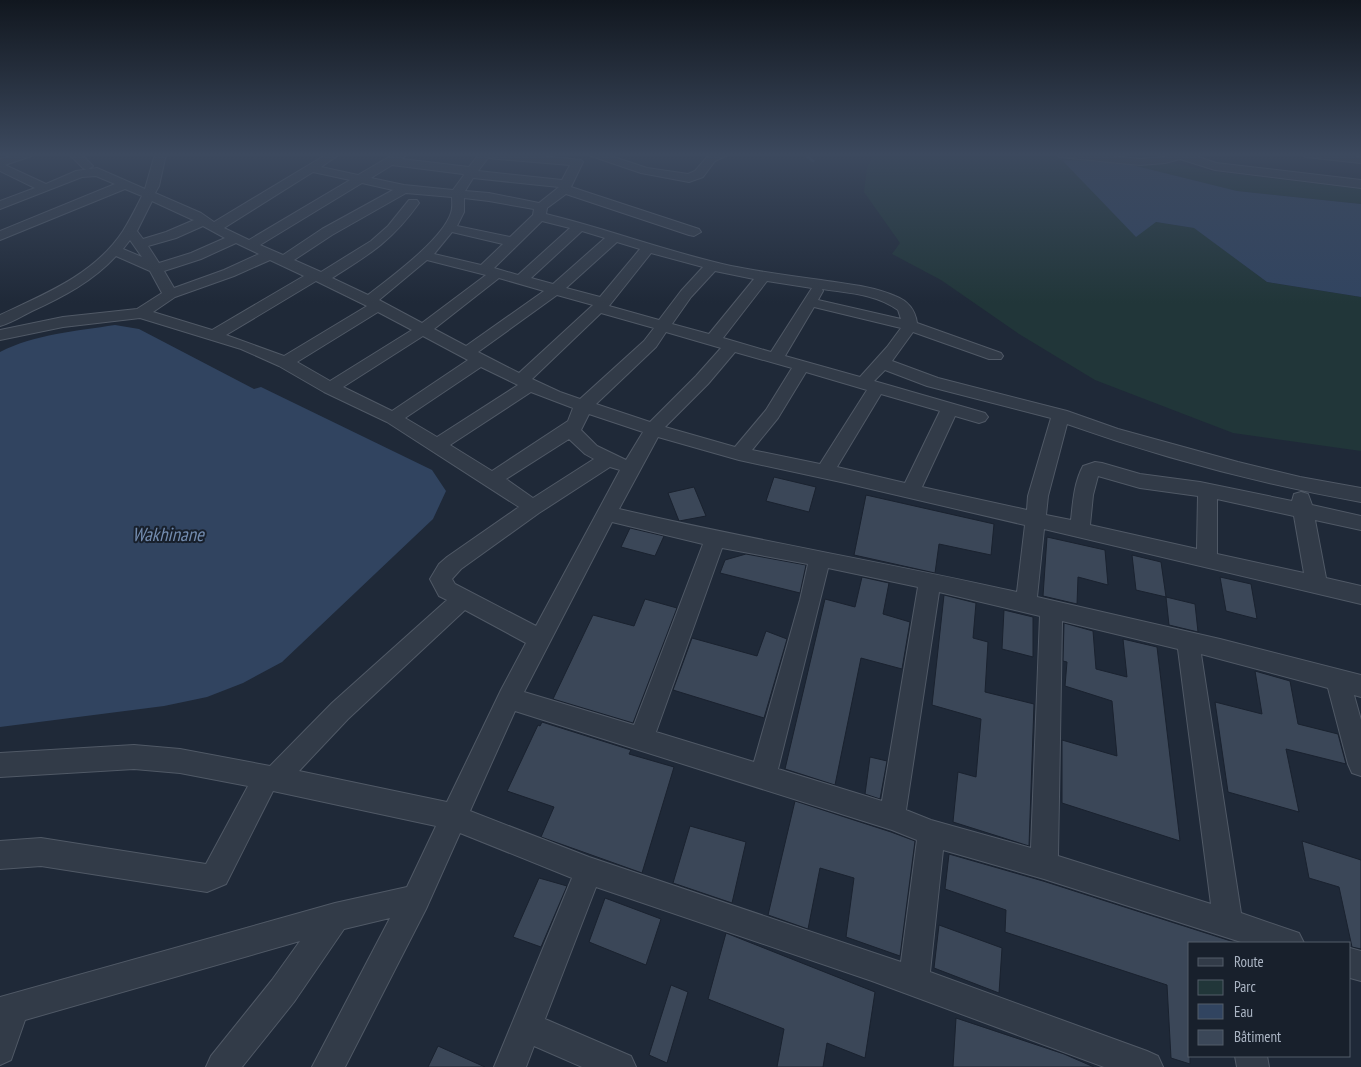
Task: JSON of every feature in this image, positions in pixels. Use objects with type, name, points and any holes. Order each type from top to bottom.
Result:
[{"type":"street","points":[[0,236],[78,204]]},
{"type":"street","points":[[3,317],[59,292],[88,275],[116,251],[130,231],[143,204]]},
{"type":"street","points":[[168,204],[373,303],[525,383],[583,406],[738,454],[825,471],[1361,595]]},
{"type":"street","points":[[139,244],[209,224],[246,204]]},
{"type":"street","points":[[116,251],[156,270],[243,241],[315,204]]},
{"type":"street","points":[[0,335],[63,322],[141,312],[170,294],[278,257],[389,204]]},
{"type":"street","points":[[212,336],[376,244],[393,229],[405,204]]},
{"type":"street","points":[[285,362],[373,303],[450,228],[459,211],[459,204]]},
{"type":"street","points":[[512,204],[613,238],[712,266],[763,277],[860,290],[888,298],[905,308],[908,313],[910,326],[882,363],[825,471]]},
{"type":"street","points":[[330,388],[424,329],[490,271],[548,204]]},
{"type":"street","points":[[615,204],[694,232]]},
{"type":"street","points":[[521,280],[580,226]]},
{"type":"street","points":[[450,228],[514,242]]},
{"type":"street","points":[[130,231],[170,294]]},
{"type":"street","points":[[393,418],[474,356],[556,289],[613,238]]},
{"type":"street","points":[[438,445],[525,383],[602,305],[634,268],[648,247]]},
{"type":"street","points":[[423,255],[556,289],[732,345],[950,408],[976,424],[989,397]]},
{"type":"street","points":[[491,480],[570,430],[576,424],[583,406],[650,344],[686,294],[712,266]]},
{"type":"street","points":[[714,339],[763,277]]},
{"type":"street","points":[[776,357],[819,284]]},
{"type":"street","points":[[810,302],[910,326],[995,356]]},
{"type":"street","points":[[141,312],[247,346],[285,362],[330,388],[393,418],[438,445],[532,508]]},
{"type":"street","points":[[3,317],[18,322],[27,329]]},
{"type":"street","points":[[328,1067],[416,899],[509,698],[630,470],[654,428],[702,380],[732,345]]},
{"type":"street","points":[[882,363],[933,382],[1061,415],[1112,433],[1238,469],[1300,484],[1361,495]]},
{"type":"street","points":[[738,454],[772,414],[802,365]]},
{"type":"street","points":[[910,492],[950,408]]},
{"type":"street","points":[[1026,604],[1041,480],[1061,415]]},
{"type":"street","points":[[570,430],[591,450],[607,460],[630,470]]},
{"type":"street","points":[[540,639],[447,590],[441,579],[446,570],[532,508],[607,460]]},
{"type":"street","points":[[1080,530],[1083,495],[1092,470],[1100,470],[1146,482],[1165,482],[1208,490],[1361,523]]},
{"type":"street","points":[[1300,484],[1302,511],[1317,586]]},
{"type":"street","points":[[1207,558],[1208,490]]},
{"type":"street","points":[[607,513],[715,539],[930,581],[1361,686]]},
{"type":"street","points":[[641,739],[715,539]]},
{"type":"street","points":[[763,777],[811,600],[820,558]]},
{"type":"street","points":[[892,817],[930,581]]},
{"type":"street","points":[[0,856],[21,852],[41,852],[207,878],[216,874],[271,778],[340,711],[464,598]]},
{"type":"street","points":[[1044,865],[1051,610]]},
{"type":"street","points":[[1188,643],[1232,931]]},
{"type":"street","points":[[1338,680],[1361,764]]},
{"type":"street","points":[[509,698],[892,817],[931,833],[1044,865],[1232,931],[1284,942]]},
{"type":"street","points":[[0,765],[51,760],[134,757],[180,761],[357,795],[453,817],[588,871],[914,982],[1147,1067]]},
{"type":"street","points":[[914,982],[931,833]]},
{"type":"street","points":[[510,1067],[588,871]]},
{"type":"street","points":[[0,1049],[7,1010],[335,917],[416,899]]},
{"type":"street","points":[[222,1067],[283,991],[335,917]]},
{"type":"street","points":[[526,1027],[620,1067]]},
{"type":"green space","points":[[872,204],[1144,204],[1156,222],[1195,228],[1267,282],[1361,297],[1361,451],[1233,433],[1095,380],[1019,334],[941,280],[892,254],[900,243]]},
{"type":"water","points":[[1104,204],[1361,204],[1361,297],[1267,282],[1194,228],[1156,222],[1136,237]]},
{"type":"water","name":"Wakhinane","points":[[115,325],[139,329],[254,389],[261,387],[432,470],[446,491],[433,519],[282,662],[243,683],[207,697],[164,706],[0,727],[0,352],[42,337]]},
{"type":"building","points":[[774,477],[816,487],[809,512],[766,501]]},
{"type":"building","points":[[694,487],[706,516],[679,521],[668,493]]},
{"type":"building","points":[[866,495],[994,524],[991,555],[939,544],[935,573],[854,555]]},
{"type":"building","points":[[630,528],[664,536],[655,556],[621,547]]},
{"type":"building","points":[[1047,537],[1105,550],[1108,585],[1078,577],[1077,604],[1043,596]]},
{"type":"building","points":[[746,554],[806,565],[800,593],[720,573],[725,560]]},
{"type":"building","points":[[1132,555],[1161,562],[1166,597],[1136,590]]},
{"type":"building","points":[[862,577],[889,583],[883,614],[910,622],[902,669],[861,658],[835,785],[785,769],[825,599],[855,607]]},
{"type":"building","points":[[1220,577],[1251,584],[1257,619],[1226,611]]},
{"type":"building","points":[[944,595],[976,603],[973,638],[988,642],[985,692],[1034,704],[1029,846],[953,822],[958,772],[976,777],[981,719],[932,705]]},
{"type":"building","points":[[1166,597],[1195,604],[1198,632],[1169,625]]},
{"type":"building","points":[[645,599],[677,608],[633,723],[553,699],[593,615],[634,626]]},
{"type":"building","points":[[1004,610],[1033,617],[1033,657],[1002,649]]},
{"type":"building","points":[[1064,623],[1093,631],[1096,669],[1127,677],[1123,639],[1157,647],[1180,841],[1062,803],[1062,740],[1117,756],[1112,701],[1065,686],[1067,662],[1063,661]]},
{"type":"building","points":[[766,631],[787,639],[764,718],[673,690],[692,638],[757,656]]},
{"type":"building","points":[[1255,671],[1290,681],[1298,724],[1338,734],[1346,764],[1286,749],[1299,812],[1228,792],[1215,702],[1262,714]]},
{"type":"building","points":[[542,722],[631,750],[629,754],[674,767],[642,873],[541,837],[554,807],[507,791],[538,725],[540,726]]},
{"type":"building","points":[[870,757],[887,761],[880,799],[865,794]]},
{"type":"building","points":[[795,801],[915,841],[900,956],[846,937],[854,878],[820,868],[808,929],[768,915]]},
{"type":"building","points":[[690,826],[746,842],[732,903],[673,883]]},
{"type":"building","points":[[1302,841],[1361,860],[1361,949],[1352,947],[1339,887],[1309,878]]},
{"type":"building","points":[[949,854],[1043,881],[1234,942],[1188,942],[1188,1057],[1190,1057],[1190,1064],[1171,1058],[1167,985],[1005,932],[1006,910],[945,889]]},
{"type":"building","points":[[539,878],[567,886],[541,947],[513,937]]},
{"type":"building","points":[[605,898],[661,919],[646,965],[589,942]]},
{"type":"building","points":[[939,925],[1002,948],[999,993],[934,968]]},
{"type":"building","points":[[726,933],[875,992],[865,1058],[827,1043],[823,1067],[777,1067],[784,1029],[708,999]]},
{"type":"building","points":[[671,985],[688,992],[667,1063],[649,1055]]},
{"type":"building","points":[[956,1018],[1064,1054],[1094,1067],[953,1067]]},
{"type":"building","points":[[438,1046],[485,1067],[428,1067]]}]
